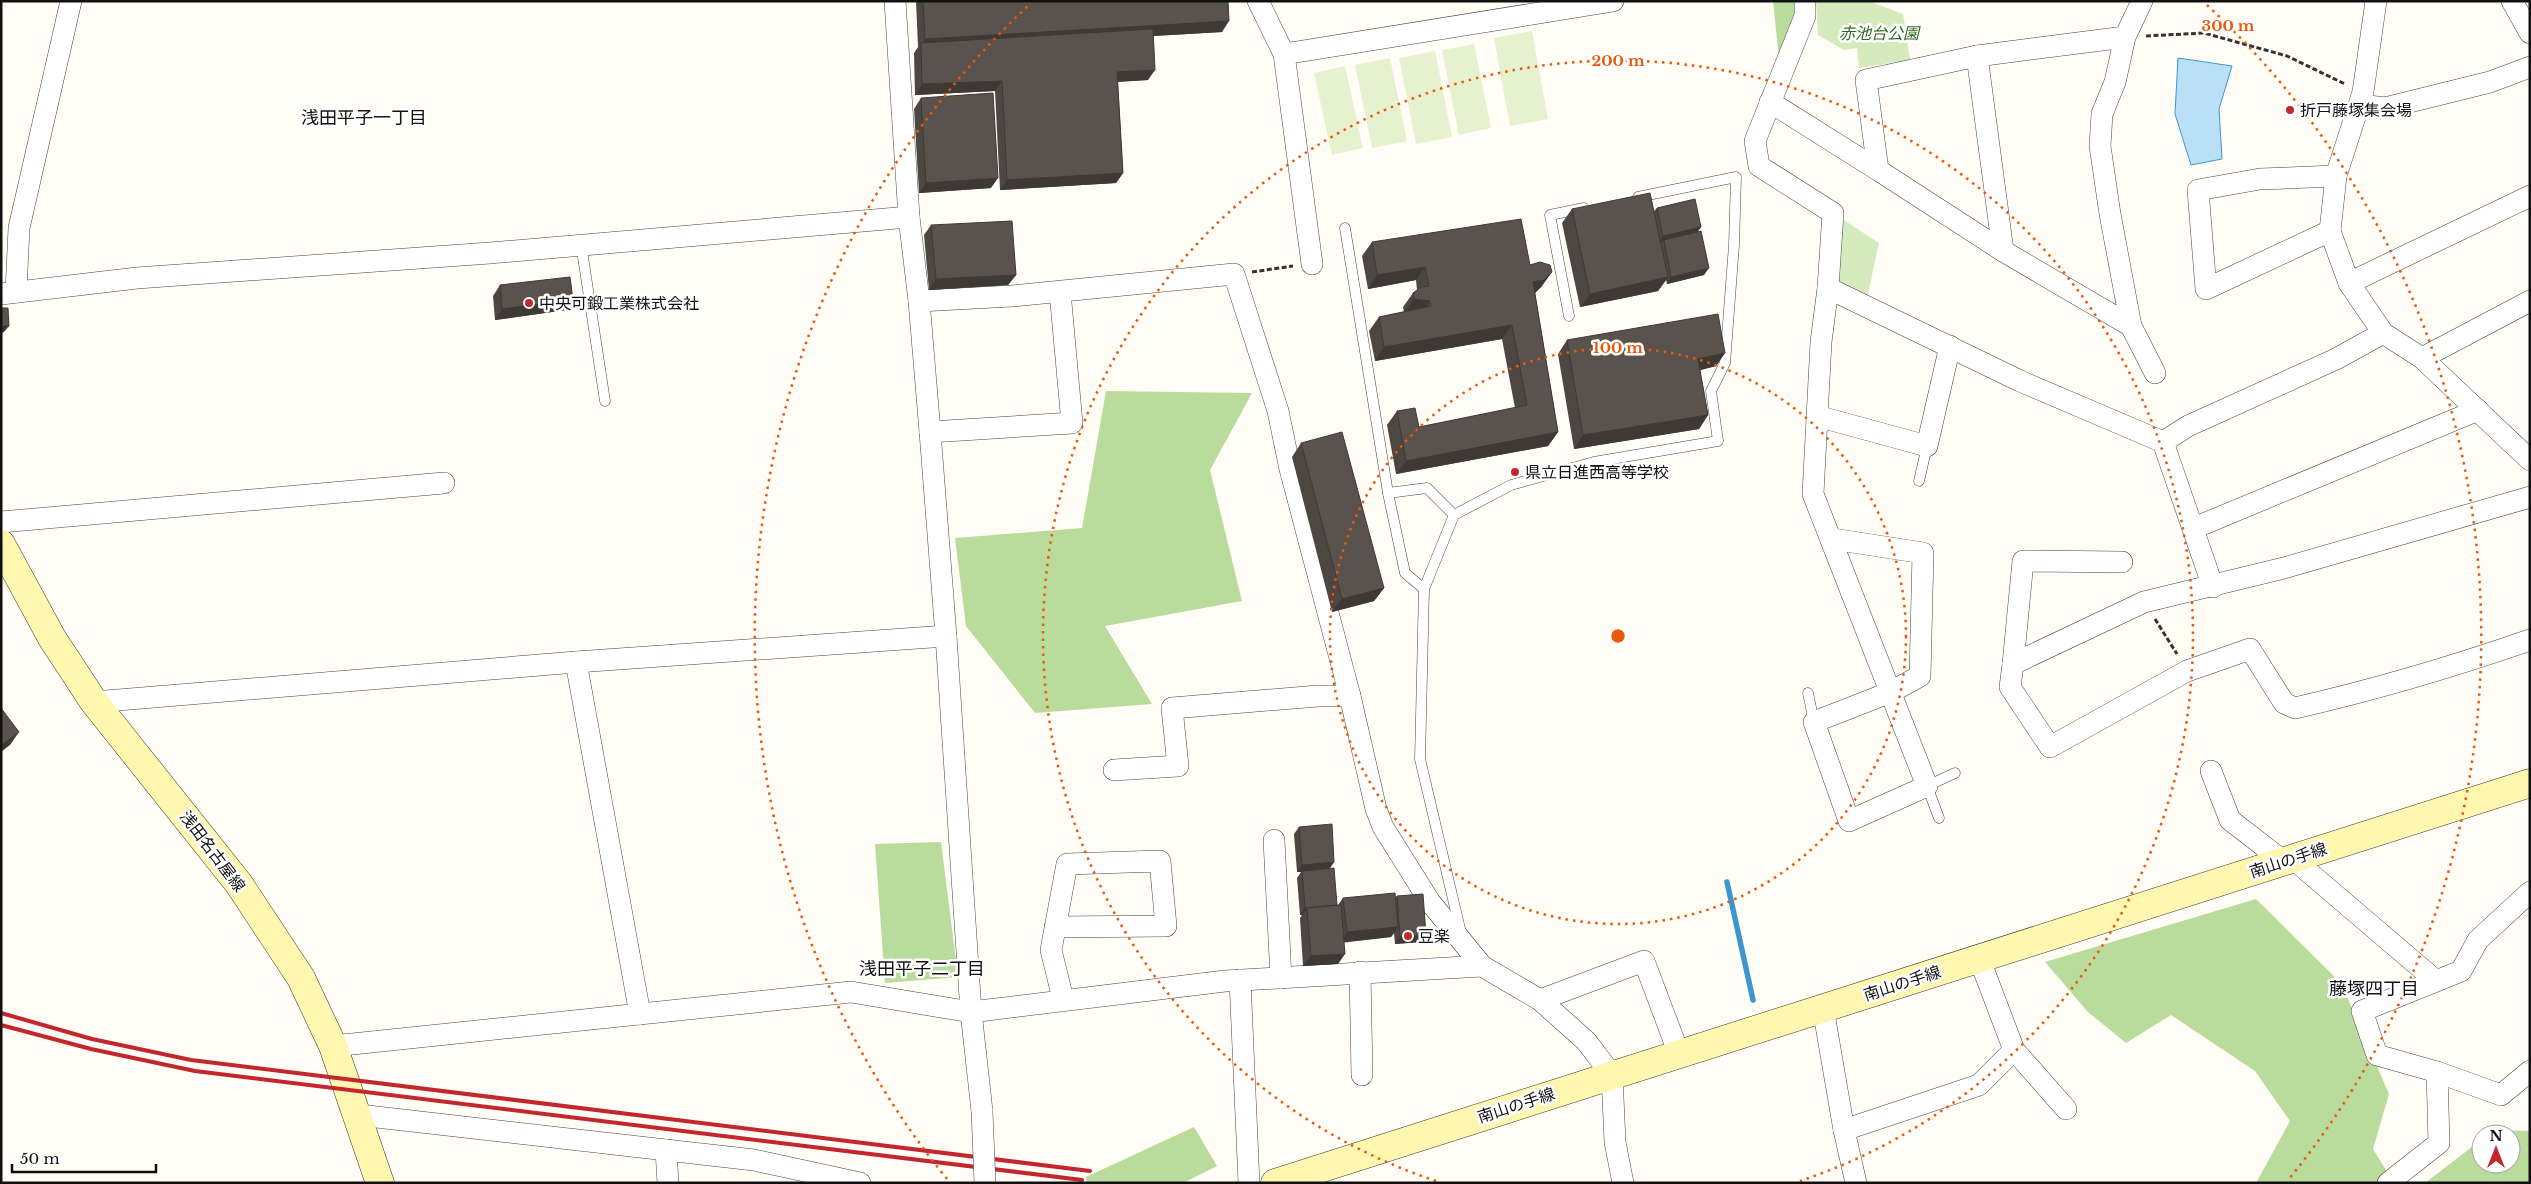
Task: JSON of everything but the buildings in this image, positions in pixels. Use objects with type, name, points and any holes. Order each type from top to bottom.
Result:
[{"type":"street","points":[[71,1],[19,228],[9,293],[138,278],[480,254],[909,217]]},
{"type":"street","points":[[896,1],[909,217],[919,300],[930,432],[946,636],[971,1012],[982,1111],[985,1183]]},
{"type":"street","points":[[1258,1],[1284,54],[1312,264]]},
{"type":"street","points":[[1284,54],[1506,10],[1612,1]]},
{"type":"street","points":[[1805,1],[1805,16],[1755,141],[1759,166],[1833,213],[1828,288],[1821,342],[1814,494],[1833,539],[1891,692],[1927,786],[1849,821],[1814,722],[1891,692],[1920,676],[1923,553],[1833,539]]},
{"type":"street","points":[[2142,1],[2125,37],[2115,82],[2102,114],[2100,146],[2110,214],[2131,326],[2156,373]]},
{"type":"street","points":[[2376,1],[2362,99],[2336,176],[2330,231],[2349,283],[2383,333],[2422,358],[2530,460]]},
{"type":"street","points":[[2512,1],[2530,33]]},
{"type":"street","points":[[1878,170],[1866,80],[1977,56],[2125,37]]},
{"type":"street","points":[[1977,56],[2003,251]]},
{"type":"street","points":[[2362,99],[2385,108],[2490,82],[2530,67]]},
{"type":"street","points":[[1770,102],[2003,251],[2131,326]]},
{"type":"street","points":[[2330,231],[2206,289],[2198,190],[2260,179],[2336,176]]},
{"type":"street","points":[[2349,283],[2530,196]]},
{"type":"street","points":[[919,300],[1060,292],[1234,274],[1278,411],[1290,469],[1350,696],[1376,809],[1383,826],[1430,902],[1482,966],[1540,1000],[1586,1041],[1612,1074],[1615,1142],[1622,1183]]},
{"type":"street","points":[[1828,288],[2020,381],[2163,442],[2213,587]]},
{"type":"street","points":[[930,432],[1072,423],[1060,292]]},
{"type":"street","points":[[2422,358],[2530,301]]},
{"type":"street","points":[[2163,442],[2188,426],[2336,359],[2383,333]]},
{"type":"street","points":[[1817,416],[1927,446],[1950,346]]},
{"type":"street","points":[[2194,528],[2478,410]]},
{"type":"street","points":[[1,522],[444,483]]},
{"type":"street","points":[[2013,664],[2144,602],[2213,587],[2530,497]]},
{"type":"street","name":"浅田名古屋線","points":[[1,544],[52,638],[94,702],[240,884],[301,978],[333,1046],[380,1183]]},
{"type":"street","points":[[2122,562],[2023,561],[2010,687],[2050,747],[2187,671],[2250,649],[2284,703],[2295,708],[2365,692],[2461,664],[2530,640]]},
{"type":"street","points":[[94,702],[576,662],[946,636]]},
{"type":"street","points":[[576,662],[640,1014]]},
{"type":"street","points":[[1114,770],[1178,766],[1172,708],[1318,696],[1350,696]]},
{"type":"street","points":[[2211,771],[2230,820],[2287,860],[2435,980]]},
{"type":"street","name":"南山の手線","points":[[1275,1183],[1612,1074],[2530,783]]},
{"type":"street","points":[[1274,840],[1281,978]]},
{"type":"street","points":[[1055,927],[1166,926],[1160,861],[1067,864],[1055,927],[1051,950],[1063,999]]},
{"type":"street","points":[[2530,892],[2478,940],[2462,971],[2435,980],[2362,1011],[2377,1055],[2437,1072],[2501,1095],[2530,1071]]},
{"type":"street","points":[[1979,958],[2014,1050],[2066,1109]]},
{"type":"street","points":[[1540,1000],[1644,961],[1679,1054]]},
{"type":"street","points":[[333,1046],[851,992],[971,1012],[1063,999],[1240,980],[1482,966]]},
{"type":"street","points":[[1360,972],[1362,1074]]},
{"type":"street","points":[[1240,980],[1249,1183]]},
{"type":"street","points":[[1824,1008],[1844,1130],[1856,1183]]},
{"type":"street","points":[[1844,1130],[1980,1085],[2014,1050]]},
{"type":"street","points":[[2388,1183],[2439,1143],[2437,1072]]},
{"type":"street","points":[[358,1115],[754,1160],[860,1183]]},
{"type":"street","points":[[666,1150],[668,1183]]},
{"type":"lane","points":[[1463,943],[1420,759],[1424,589],[1454,515],[1511,485],[1594,462],[1718,441],[1712,390],[1725,363],[1734,245],[1736,177],[1628,199]]},
{"type":"lane","points":[[1569,316],[1550,215],[1599,205]]},
{"type":"lane","points":[[1345,228],[1388,493],[1405,573],[1424,589]]},
{"type":"lane","points":[[581,244],[605,401]]},
{"type":"lane","points":[[1919,480],[1927,446]]},
{"type":"lane","points":[[1388,493],[1427,488],[1454,515]]},
{"type":"lane","points":[[1808,693],[1814,722]]},
{"type":"lane","points":[[1939,818],[1927,786],[1955,773]]},
{"type":"path","points":[[2125,37],[2204,33],[2287,56],[2362,99]]},
{"type":"path","points":[[1234,274],[1287,267]]},
{"type":"path","points":[[2144,602],[2187,671]]},
{"type":"green space","points":[[1773,1],[1798,1],[1798,13],[1779,58]]},
{"type":"green space","name":"赤池台公園","points":[[1816,1],[1869,1],[1903,14],[1910,60],[1859,68],[1857,48],[1844,50],[1818,35]]},
{"type":"green space","points":[[1532,31],[1548,119],[1510,126],[1494,38]]},
{"type":"green space","points":[[1474,44],[1491,128],[1459,135],[1442,50]]},
{"type":"green space","points":[[1435,51],[1452,137],[1416,144],[1399,58]]},
{"type":"green space","points":[[1390,58],[1407,141],[1372,148],[1355,65]]},
{"type":"green space","points":[[1345,66],[1363,148],[1332,155],[1314,73]]},
{"type":"green space","points":[[1836,215],[1879,243],[1866,303],[1831,286]]},
{"type":"green space","points":[[1106,391],[1252,393],[1210,470],[1242,601],[1105,626],[1152,704],[1035,713],[966,626],[955,538],[1082,528]]},
{"type":"green space","points":[[941,842],[958,977],[885,983],[875,844]]},
{"type":"green space","points":[[2256,899],[2341,983],[2389,1094],[2373,1149],[2394,1183],[2256,1183],[2290,1121],[2255,1071],[2171,1015],[2126,1043],[2088,1012],[2045,962]]},
{"type":"green space","points":[[1194,1127],[1217,1166],[1183,1183],[1087,1183],[1086,1177]]},
{"type":"green space","points":[[2521,1131],[2530,1131],[2530,1183],[2425,1183],[2471,1148],[2471,1174],[2521,1174]]},
{"type":"water","points":[[2178,58],[2232,66],[2219,109],[2222,159],[2191,165],[2175,114]]},
{"type":"waterway","points":[[1727,882],[1753,1000]]},
{"type":"railway","points":[[1,1013],[92,1039],[191,1060],[1090,1171]]},
{"type":"railway","points":[[1,1025],[91,1049],[195,1071],[1082,1180]]},
{"type":"place","name":"折戸藤塚集会場","points":[[2290,110]]},
{"type":"place","name":"中央可鍛工業株式会社","points":[[529,303]]},
{"type":"place","name":"県立日進西高等学校","points":[[1515,472]]},
{"type":"place","name":"豆楽","points":[[1408,936]]},
{"type":"district","name":"浅田平子一丁目","points":[[364,118]]},
{"type":"district","name":"浅田平子二丁目","points":[[922,969]]},
{"type":"district","name":"藤塚四丁目","points":[[2374,989]]}]
